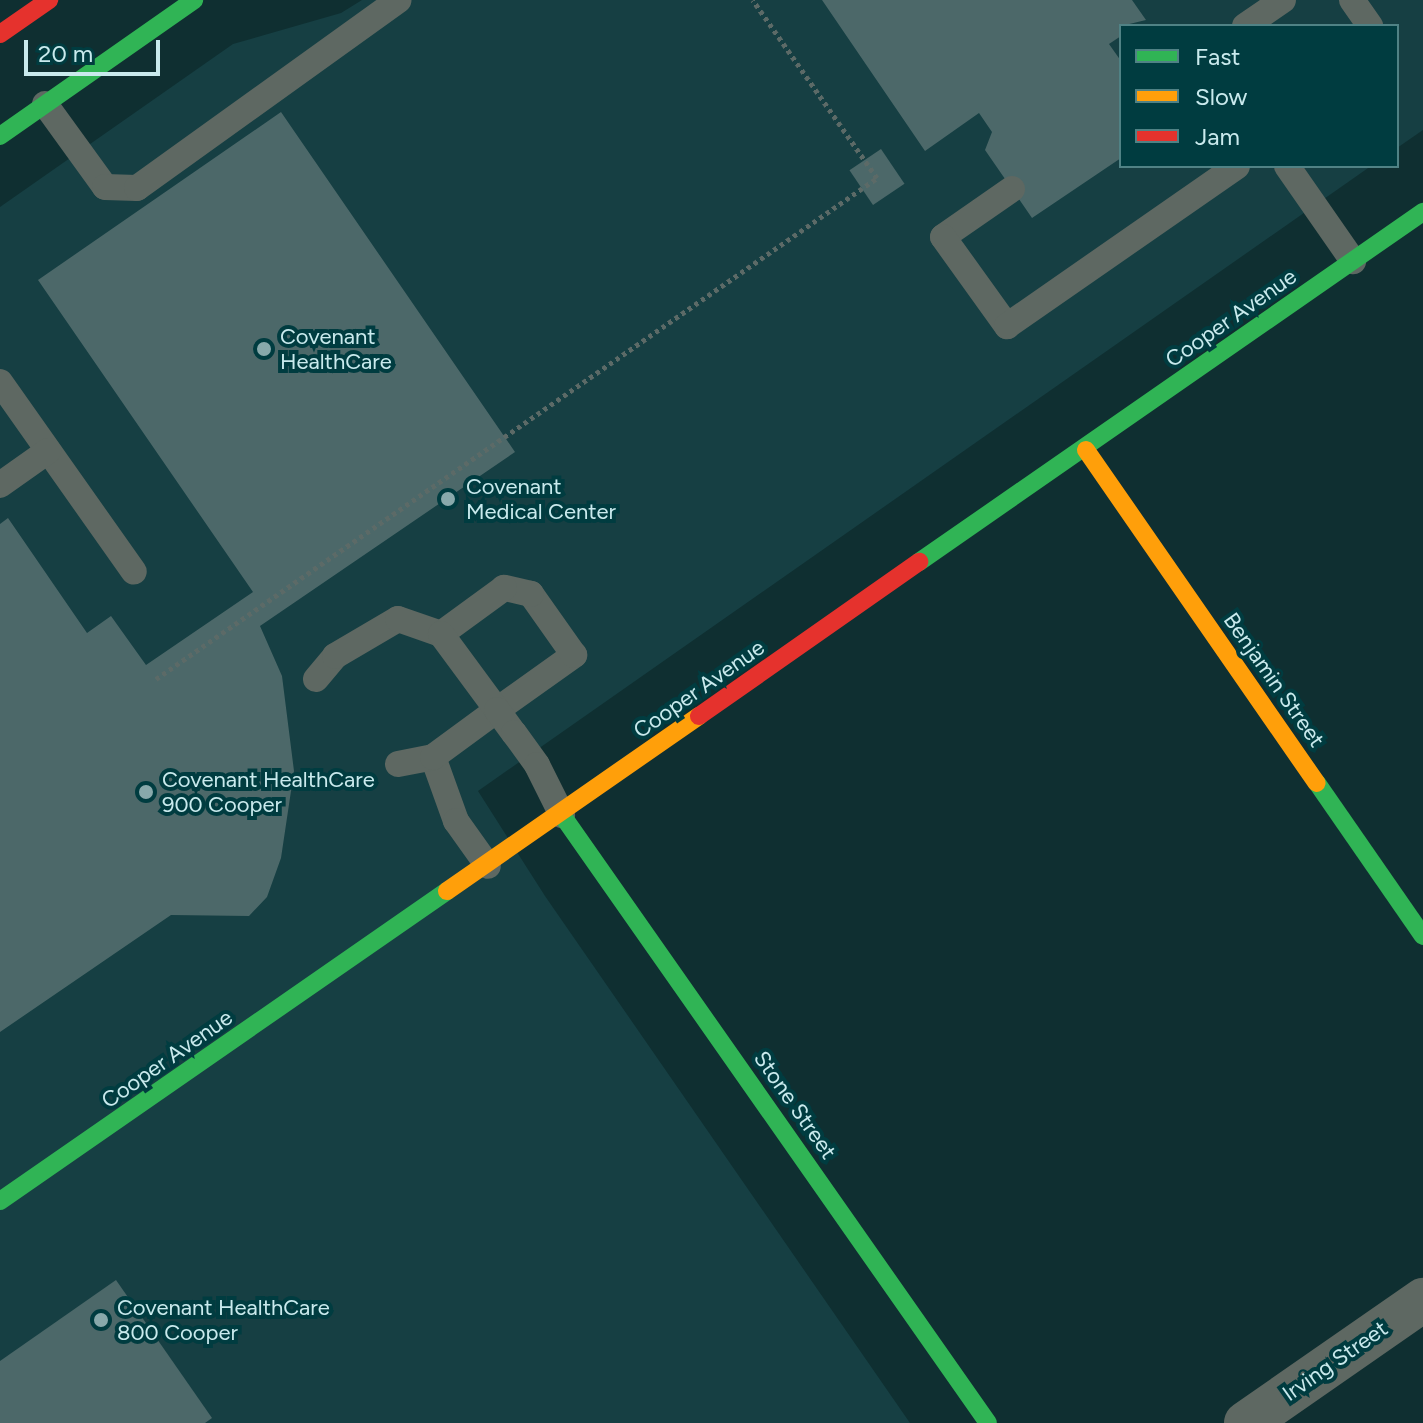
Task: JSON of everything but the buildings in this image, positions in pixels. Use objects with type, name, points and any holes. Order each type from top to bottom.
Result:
[{"type":"street","points":[[0,34],[49,0]]},
{"type":"street","points":[[0,136],[194,0]]},
{"type":"street","name":"Cooper Avenue","points":[[0,1201],[562,815],[1423,212]]},
{"type":"street","name":"Benjamin Street","points":[[1086,450],[1423,936]]},
{"type":"street","name":"Stone Street","points":[[562,815],[979,1420]]},
{"type":"street","name":"Irving Street","points":[[1246,1423],[1423,1300]]},
{"type":"lane","points":[[45,104],[105,187],[137,188],[399,0]]},
{"type":"lane","points":[[1248,24],[1283,0]]},
{"type":"lane","points":[[1352,0],[1369,24]]},
{"type":"lane","points":[[1012,189],[943,237],[1007,326],[1234,168]]},
{"type":"lane","points":[[1288,168],[1353,261]]},
{"type":"lane","points":[[0,382],[134,572]]},
{"type":"lane","points":[[0,485],[48,451]]},
{"type":"lane","points":[[398,764],[433,757],[574,655],[531,594],[504,588],[441,634]]},
{"type":"lane","points":[[316,679],[335,656],[398,619],[441,634],[537,765],[562,815]]},
{"type":"lane","points":[[433,757],[456,821],[488,866]]},
{"type":"path","points":[[156,679],[877,178],[753,0]]},
{"type":"shaded area","name":"Covenant Medical Center","points":[[362,0],[1423,0],[1423,130],[1399,147],[1399,24],[1119,24],[1119,168],[1368,168],[478,791],[545,896],[910,1423],[0,1423],[0,207],[233,44],[341,13]]},
{"type":"traffic: fast","points":[[0,136],[194,0]]},
{"type":"traffic: fast","points":[[919,562],[1423,212]]},
{"type":"traffic: fast","points":[[1317,783],[1423,936]]},
{"type":"traffic: fast","points":[[562,815],[988,1423]]},
{"type":"traffic: fast","points":[[0,1201],[447,891]]},
{"type":"traffic: slow","points":[[1086,450],[1317,783]]},
{"type":"traffic: slow","points":[[447,891],[699,716]]},
{"type":"traffic: jam","points":[[0,34],[49,0]]},
{"type":"traffic: jam","points":[[699,716],[919,562]]},
{"type":"place","name":"Covenant HealthCare","points":[[264,349]]},
{"type":"place","name":"Covenant Medical Center","points":[[448,499]]},
{"type":"place","name":"Covenant HealthCare 900 Cooper","points":[[146,792]]},
{"type":"place","name":"Covenant HealthCare 800 Cooper","points":[[101,1320]]}]
